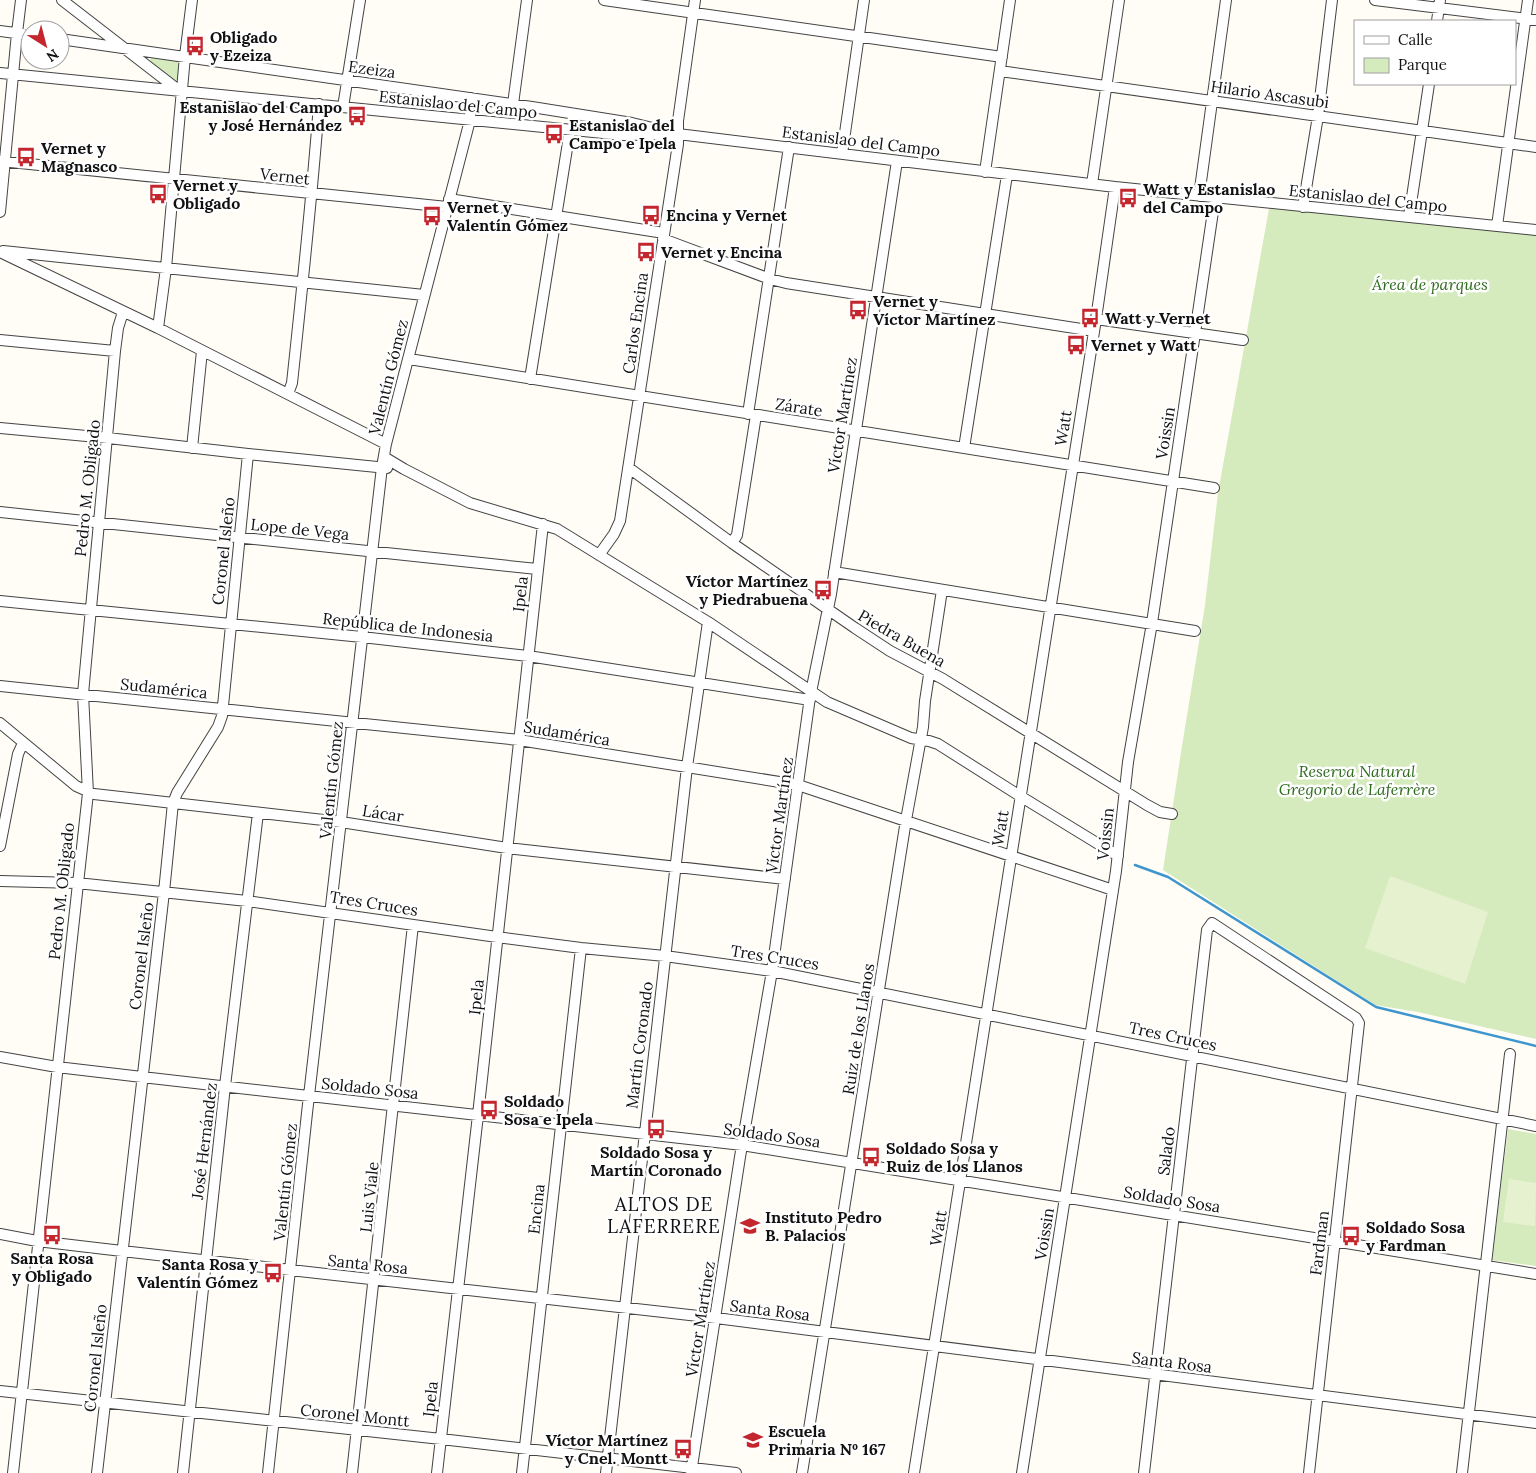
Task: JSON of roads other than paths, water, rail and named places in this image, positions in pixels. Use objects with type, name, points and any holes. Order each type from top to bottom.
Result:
[{"type":"street","points":[[0,212],[3,161],[21,0]]},
{"type":"street","points":[[62,0],[180,90]]},
{"type":"street","points":[[158,328],[166,268],[180,90],[192,0]]},
{"type":"street","points":[[344,106],[360,0]]},
{"type":"street","points":[[513,104],[527,0]]},
{"type":"street","points":[[604,0],[1002,57]]},
{"type":"street","name":"Carlos Encina","points":[[599,555],[614,534],[620,521],[678,144],[695,0]]},
{"type":"street","points":[[842,154],[864,0]]},
{"type":"street","points":[[985,172],[1010,0]]},
{"type":"street","points":[[1092,184],[1119,0]]},
{"type":"street","points":[[1199,196],[1226,0]]},
{"type":"street","points":[[1303,207],[1318,116],[1332,0]]},
{"type":"street","points":[[1375,0],[1440,5],[1531,20]]},
{"type":"street","points":[[1497,226],[1509,143],[1531,20],[1528,0]]},
{"type":"street","points":[[1437,20],[1440,5]]},
{"type":"street","points":[[0,31],[20,33]]},
{"type":"street","name":"Ezeiza","points":[[70,40],[513,104],[632,123],[678,134]]},
{"type":"street","name":"Hilario Ascasubi","points":[[1000,70],[1536,147]]},
{"type":"street","name":"Estanislao del Campo","points":[[0,72],[622,135],[678,134],[789,146],[1007,175],[1536,230]]},
{"type":"street","points":[[1409,217],[1429,85]]},
{"type":"street","name":"Valentín Gómez","points":[[268,1473],[382,467],[386,444],[470,120],[471,98]]},
{"type":"street","points":[[288,394],[292,383],[313,193],[319,104]]},
{"type":"street","points":[[530,380],[570,130]]},
{"type":"street","points":[[732,543],[737,535],[789,146]]},
{"type":"street","name":"Vernet","points":[[3,161],[173,180],[448,203],[556,215],[663,236],[770,279],[1094,331]]},
{"type":"street","name":"Víctor Martínez","points":[[692,1470],[742,1145],[772,971],[811,696],[828,610],[897,161]]},
{"type":"street","points":[[964,448],[1007,175]]},
{"type":"street","name":"Watt","points":[[914,1473],[1096,319],[1115,187]]},
{"type":"street","name":"Voissin","points":[[1022,1473],[1113,890],[1128,762],[1152,623],[1215,198]]},
{"type":"street","points":[[0,251],[424,295]]},
{"type":"street","points":[[0,251],[158,328],[386,444]]},
{"type":"street","name":"Pedro M. Obligado","points":[[12,1473],[88,792],[83,694],[115,351],[118,328],[123,312]]},
{"type":"street","points":[[1096,319],[1243,340]]},
{"type":"street","points":[[0,340],[115,351]]},
{"type":"street","points":[[192,448],[202,351]]},
{"type":"street","name":"Zárate","points":[[409,359],[530,380],[1214,488]]},
{"type":"street","points":[[0,428],[404,469]]},
{"type":"street","name":"Coronel Isleño","points":[[97,1473],[174,802],[177,793],[221,720],[248,454]]},
{"type":"street","points":[[384,457],[470,503],[557,529],[708,622],[811,696],[905,736],[938,744],[1118,856]]},
{"type":"street","name":"Piedra Buena","points":[[629,468],[732,543],[890,651],[929,672],[1154,810],[1172,814]]},
{"type":"street","name":"Lope de Vega","points":[[0,512],[538,569]]},
{"type":"street","name":"Ipela","points":[[437,1473],[543,524]]},
{"type":"street","points":[[834,572],[1195,631]]},
{"type":"street","name":"Ruiz de los Llanos","points":[[802,1473],[906,820],[921,741],[929,672],[942,590]]},
{"type":"street","name":"República de Indonesia","points":[[0,601],[362,637],[528,656],[699,683],[811,696]]},
{"type":"street","name":"Martín Coronado","points":[[606,1473],[675,866],[708,622]]},
{"type":"street","name":"Sudamérica","points":[[0,686],[519,740],[798,785],[1113,890]]},
{"type":"street","name":"Lácar","points":[[0,723],[76,786],[88,792],[341,822],[507,848],[785,879]]},
{"type":"street","points":[[0,846],[18,754],[24,744]]},
{"type":"street","name":"José Hernández","points":[[183,1473],[258,813]]},
{"type":"street","name":"Tres Cruces","points":[[0,881],[77,883],[247,901],[497,937],[665,956],[772,971],[1091,1034],[1536,1126]]},
{"type":"street","name":"Salado","points":[[1144,1473],[1207,930],[1212,923],[1356,1018]]},
{"type":"street","name":"Luis Viale","points":[[352,1473],[413,925]]},
{"type":"street","name":"Encina","points":[[522,1473],[581,948]]},
{"type":"street","name":"Fardman","points":[[1309,1473],[1359,1028],[1356,1018]]},
{"type":"street","points":[[1462,1473],[1510,1054]]},
{"type":"street","name":"Soldado Sosa","points":[[0,1058],[142,1077],[742,1145],[1536,1274]]},
{"type":"street","name":"Santa Rosa","points":[[0,1234],[37,1241],[206,1261],[716,1318],[1536,1424]]},
{"type":"street","name":"Coronel Montt","points":[[0,1391],[608,1458],[692,1470],[736,1473]]},
{"type":"waterway","points":[[1135,865],[1168,877],[1376,1007],[1536,1046]]},
{"type":"place","name":"Obligado y Ezeiza","points":[[195,46]]},
{"type":"place","name":"Estanislao del Campo y José Hernández","points":[[357,116]]},
{"type":"place","name":"Estanislao del Campo e Ipela","points":[[554,134]]},
{"type":"place","name":"Vernet y Magnasco","points":[[26,157]]},
{"type":"place","name":"Vernet y Obligado","points":[[158,194]]},
{"type":"place","name":"Watt y Estanislao del Campo","points":[[1128,198]]},
{"type":"place","name":"Encina y Vernet","points":[[651,215]]},
{"type":"place","name":"Vernet y Valentín Gómez","points":[[432,216]]},
{"type":"place","name":"Vernet y Encina","points":[[646,252]]},
{"type":"place","name":"Vernet y Víctor Martínez","points":[[858,310]]},
{"type":"place","name":"Watt y Vernet","points":[[1090,318]]},
{"type":"place","name":"Vernet y Watt","points":[[1076,345]]},
{"type":"place","name":"Víctor Martínez y Piedrabuena","points":[[823,590]]},
{"type":"place","name":"Soldado Sosa e Ipela","points":[[489,1110]]},
{"type":"place","name":"Soldado Sosa y Martín Coronado","points":[[656,1129]]},
{"type":"place","name":"Soldado Sosa y Ruiz de los Llanos","points":[[871,1157]]},
{"type":"place","name":"Instituto Pedro B. Palacios","points":[[750,1226]]},
{"type":"place","name":"Santa Rosa y Obligado","points":[[52,1235]]},
{"type":"place","name":"Soldado Sosa y Fardman","points":[[1351,1236]]},
{"type":"place","name":"Santa Rosa y Valentín Gómez","points":[[273,1273]]},
{"type":"place","name":"Escuela Primaria Nº 167","points":[[753,1440]]},
{"type":"place","name":"Víctor Martínez y Cnel. Montt","points":[[683,1449]]},
{"type":"district","name":"ALTOS DE LAFERRERE","points":[[664,1215]]},
{"type":"park label","name":"Área de parques","points":[[1430,284]]},
{"type":"park label","name":"Reserva Natural Gregorio de Laferrère","points":[[1357,780]]}]
